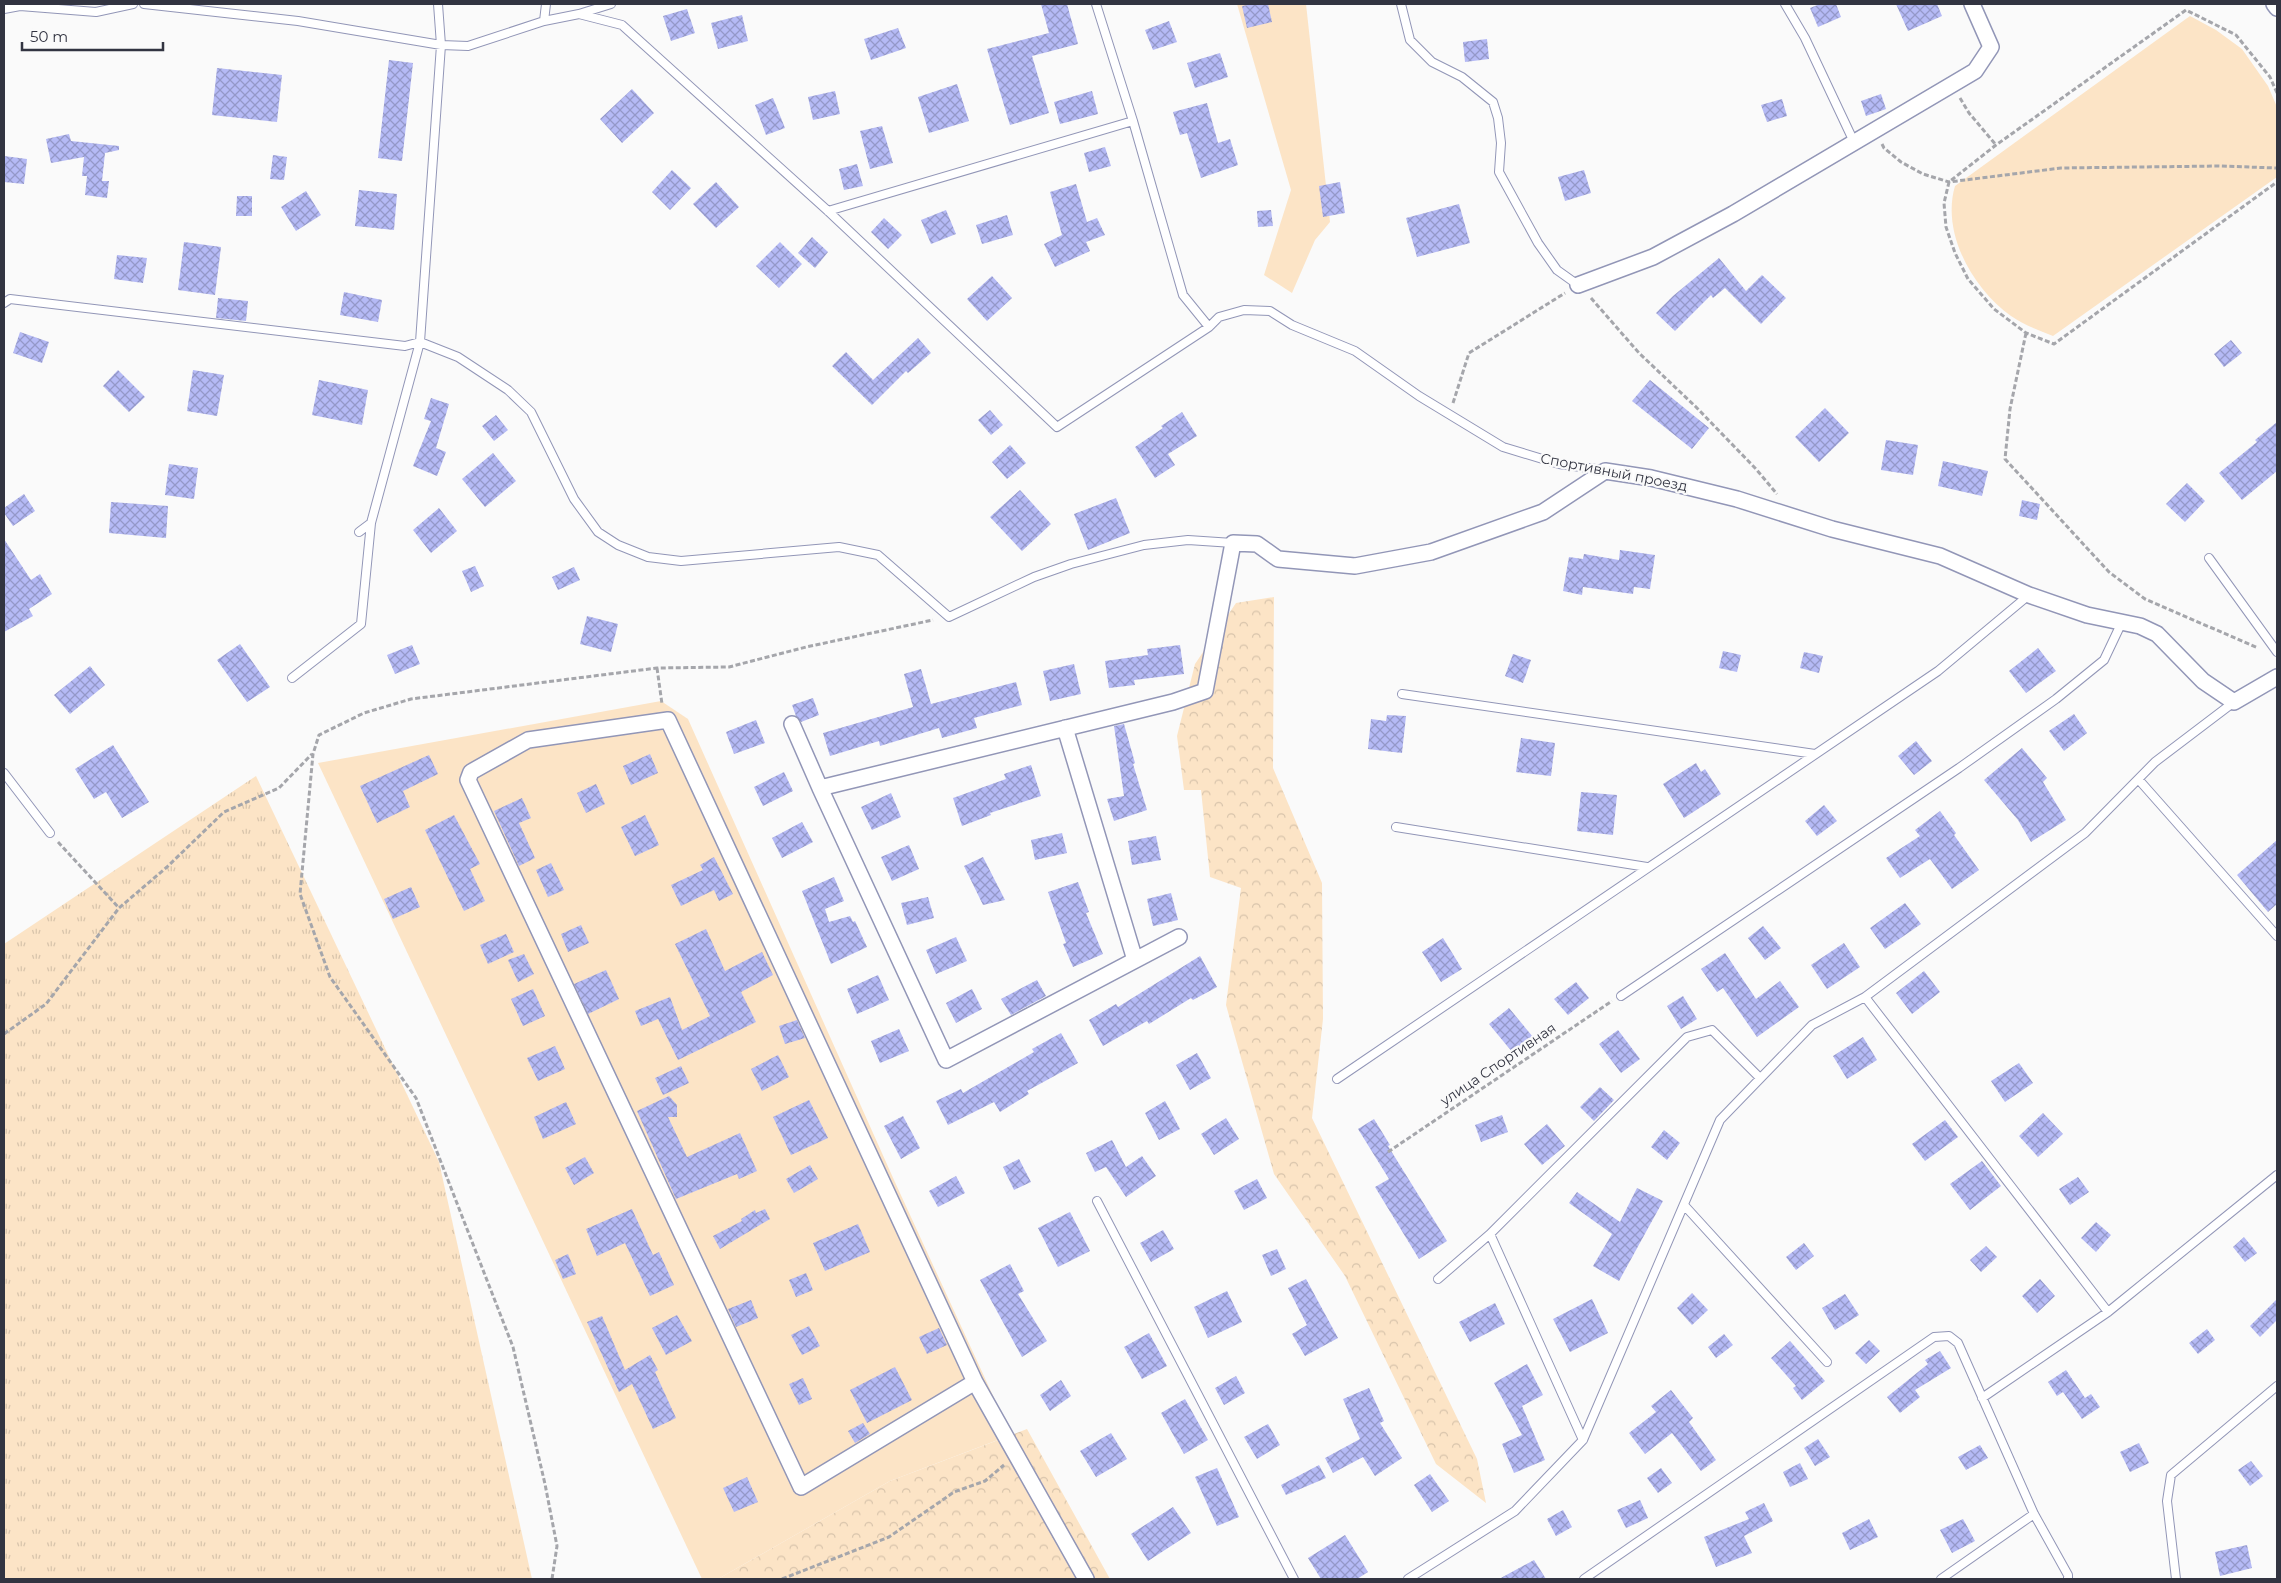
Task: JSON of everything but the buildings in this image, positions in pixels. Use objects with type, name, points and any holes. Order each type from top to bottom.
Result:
[{"type":"street","points":[[1578,284],[1653,257],[1733,214],[1974,71],[1991,47],[1972,4]]},
{"type":"street","points":[[2274,4],[2277,8]]},
{"type":"street","points":[[820,788],[1173,702],[1205,691],[1233,543],[1257,544],[1278,559],[1355,566],[1431,552],[1543,512],[1606,471]]},
{"type":"street","name":"Спортивный проезд","points":[[1606,471],[1651,478],[1737,499],[1832,529],[1940,556],[2029,595],[2087,615],[2140,626],[2157,634],[2203,681],[2234,702]]},
{"type":"street","points":[[2234,702],[2277,677]]},
{"type":"street","points":[[975,1382],[801,1487],[468,780],[471,772],[528,740],[668,720],[975,1382],[1086,1579]]},
{"type":"street","points":[[792,724],[946,1060],[1179,936]]},
{"type":"street","points":[[1066,728],[1135,960]]},
{"type":"lane","points":[[4,8],[20,6],[96,12],[134,4]]},
{"type":"lane","points":[[144,4],[298,20],[441,45],[468,46],[544,21],[579,14],[610,4]]},
{"type":"lane","points":[[292,678],[361,624],[371,523],[420,342],[441,45],[438,4]]},
{"type":"lane","points":[[544,21],[546,4]]},
{"type":"lane","points":[[1096,4],[1133,121],[1183,295],[1210,327]]},
{"type":"lane","points":[[1401,4],[1410,40],[1432,62],[1462,77],[1492,102],[1498,118],[1500,143],[1499,172],[1538,243],[1557,270],[1578,284]]},
{"type":"lane","points":[[1785,4],[1805,38],[1854,142]]},
{"type":"lane","points":[[579,14],[622,25],[828,211],[1133,121]]},
{"type":"lane","name":"Спортивный проезд","points":[[828,211],[1057,427],[1210,327],[1219,317],[1244,310],[1270,311],[1292,325],[1355,351],[1419,396],[1502,447],[1559,464],[1606,471]]},
{"type":"lane","points":[[4,303],[10,298],[405,346],[420,342],[458,357],[508,390],[530,412],[574,499],[598,532],[618,545],[648,557],[681,561],[839,547],[878,555],[948,617],[1034,577],[1071,564],[1144,546],[1179,541],[1233,543]]},
{"type":"lane","points":[[359,532],[371,523]]},
{"type":"lane","points":[[2209,558],[2277,652]]},
{"type":"lane","points":[[1337,1079],[1938,671],[2029,595]]},
{"type":"lane","points":[[1621,996],[1959,768],[2056,699],[2104,660],[2122,622]]},
{"type":"lane","points":[[1402,694],[1815,754]]},
{"type":"lane","points":[[1408,1579],[1515,1511],[1583,1440],[1720,1120],[1812,1025],[1864,997],[2085,833],[2155,762],[2234,702]]},
{"type":"lane","points":[[4,773],[50,833]]},
{"type":"lane","points":[[2139,780],[2277,936]]},
{"type":"lane","points":[[1396,828],[1647,867]]},
{"type":"lane","points":[[1864,997],[2108,1312]]},
{"type":"lane","points":[[1438,1279],[1490,1234],[1687,1037],[1712,1030],[1760,1078]]},
{"type":"lane","points":[[1982,1398],[2108,1312],[2277,1175]]},
{"type":"lane","points":[[1097,1201],[1294,1579]]},
{"type":"lane","points":[[1684,1205],[1827,1362]]},
{"type":"lane","points":[[1490,1234],[1583,1440]]},
{"type":"lane","points":[[1584,1579],[1934,1337],[1949,1336],[1958,1343],[2034,1514],[2068,1574],[2068,1579]]},
{"type":"lane","points":[[2176,1579],[2167,1501],[2171,1474],[2277,1386]]},
{"type":"lane","points":[[1941,1579],[2034,1514]]},
{"type":"path","points":[[2188,4],[2186,10],[1996,145],[1949,182],[1944,203],[1944,215],[1955,253],[1968,279],[1994,309],[2026,333],[2054,344],[2277,182]]},
{"type":"path","points":[[2186,10],[2236,35],[2270,77],[2277,93]]},
{"type":"path","points":[[1952,84],[1969,113],[1996,145]]},
{"type":"path","points":[[1874,130],[1884,148],[1901,162],[1923,174],[1949,182],[2061,168],[2220,166],[2277,168]]},
{"type":"path","points":[[1449,415],[1469,353],[1578,284],[1639,353],[1703,414],[1756,469],[1779,497]]},
{"type":"path","points":[[2026,333],[2010,409],[2005,459],[2116,578],[2144,598],[2259,649]]},
{"type":"path","points":[[552,1579],[557,1546],[545,1484],[513,1347],[416,1098],[330,977],[300,894],[313,754],[319,736],[364,713],[411,700],[657,668],[729,667],[806,647],[948,617]]},
{"type":"path","points":[[657,668],[661,701],[668,720]]},
{"type":"path","points":[[4,1034],[46,1004],[119,908],[167,868],[224,812],[279,788],[313,754]]},
{"type":"path","points":[[50,833],[119,908]]},
{"type":"path","name":"улица Спортивная","points":[[1388,1152],[1621,996]]},
{"type":"path","points":[[782,1579],[889,1537],[954,1492],[985,1481],[1016,1454]]},
{"type":"green space","points":[[1237,4],[1306,4],[1330,222],[1315,240],[1292,293],[1264,275],[1291,190]]},
{"type":"green space","points":[[2190,16],[2216,30],[2242,49],[2268,86],[2277,107],[2277,177],[2053,336],[2021,322],[1997,305],[1984,291],[1964,258],[1952,222],[1955,186]]},
{"type":"green space","points":[[1274,597],[1273,768],[1322,883],[1323,1019],[1312,1118],[1477,1459],[1486,1503],[1436,1464],[1345,1276],[1274,1174],[1226,1005],[1241,888],[1210,877],[1201,790],[1184,790],[1177,736],[1195,664],[1236,603]]},
{"type":"green space","points":[[661,701],[688,719],[894,1180],[1011,1435],[890,1481],[718,1579],[702,1579],[318,763]]},
{"type":"green space","points":[[256,776],[439,1162],[532,1579],[4,1579],[4,944]]},
{"type":"green space","points":[[1027,1429],[1110,1579],[718,1579],[890,1481]]}]
